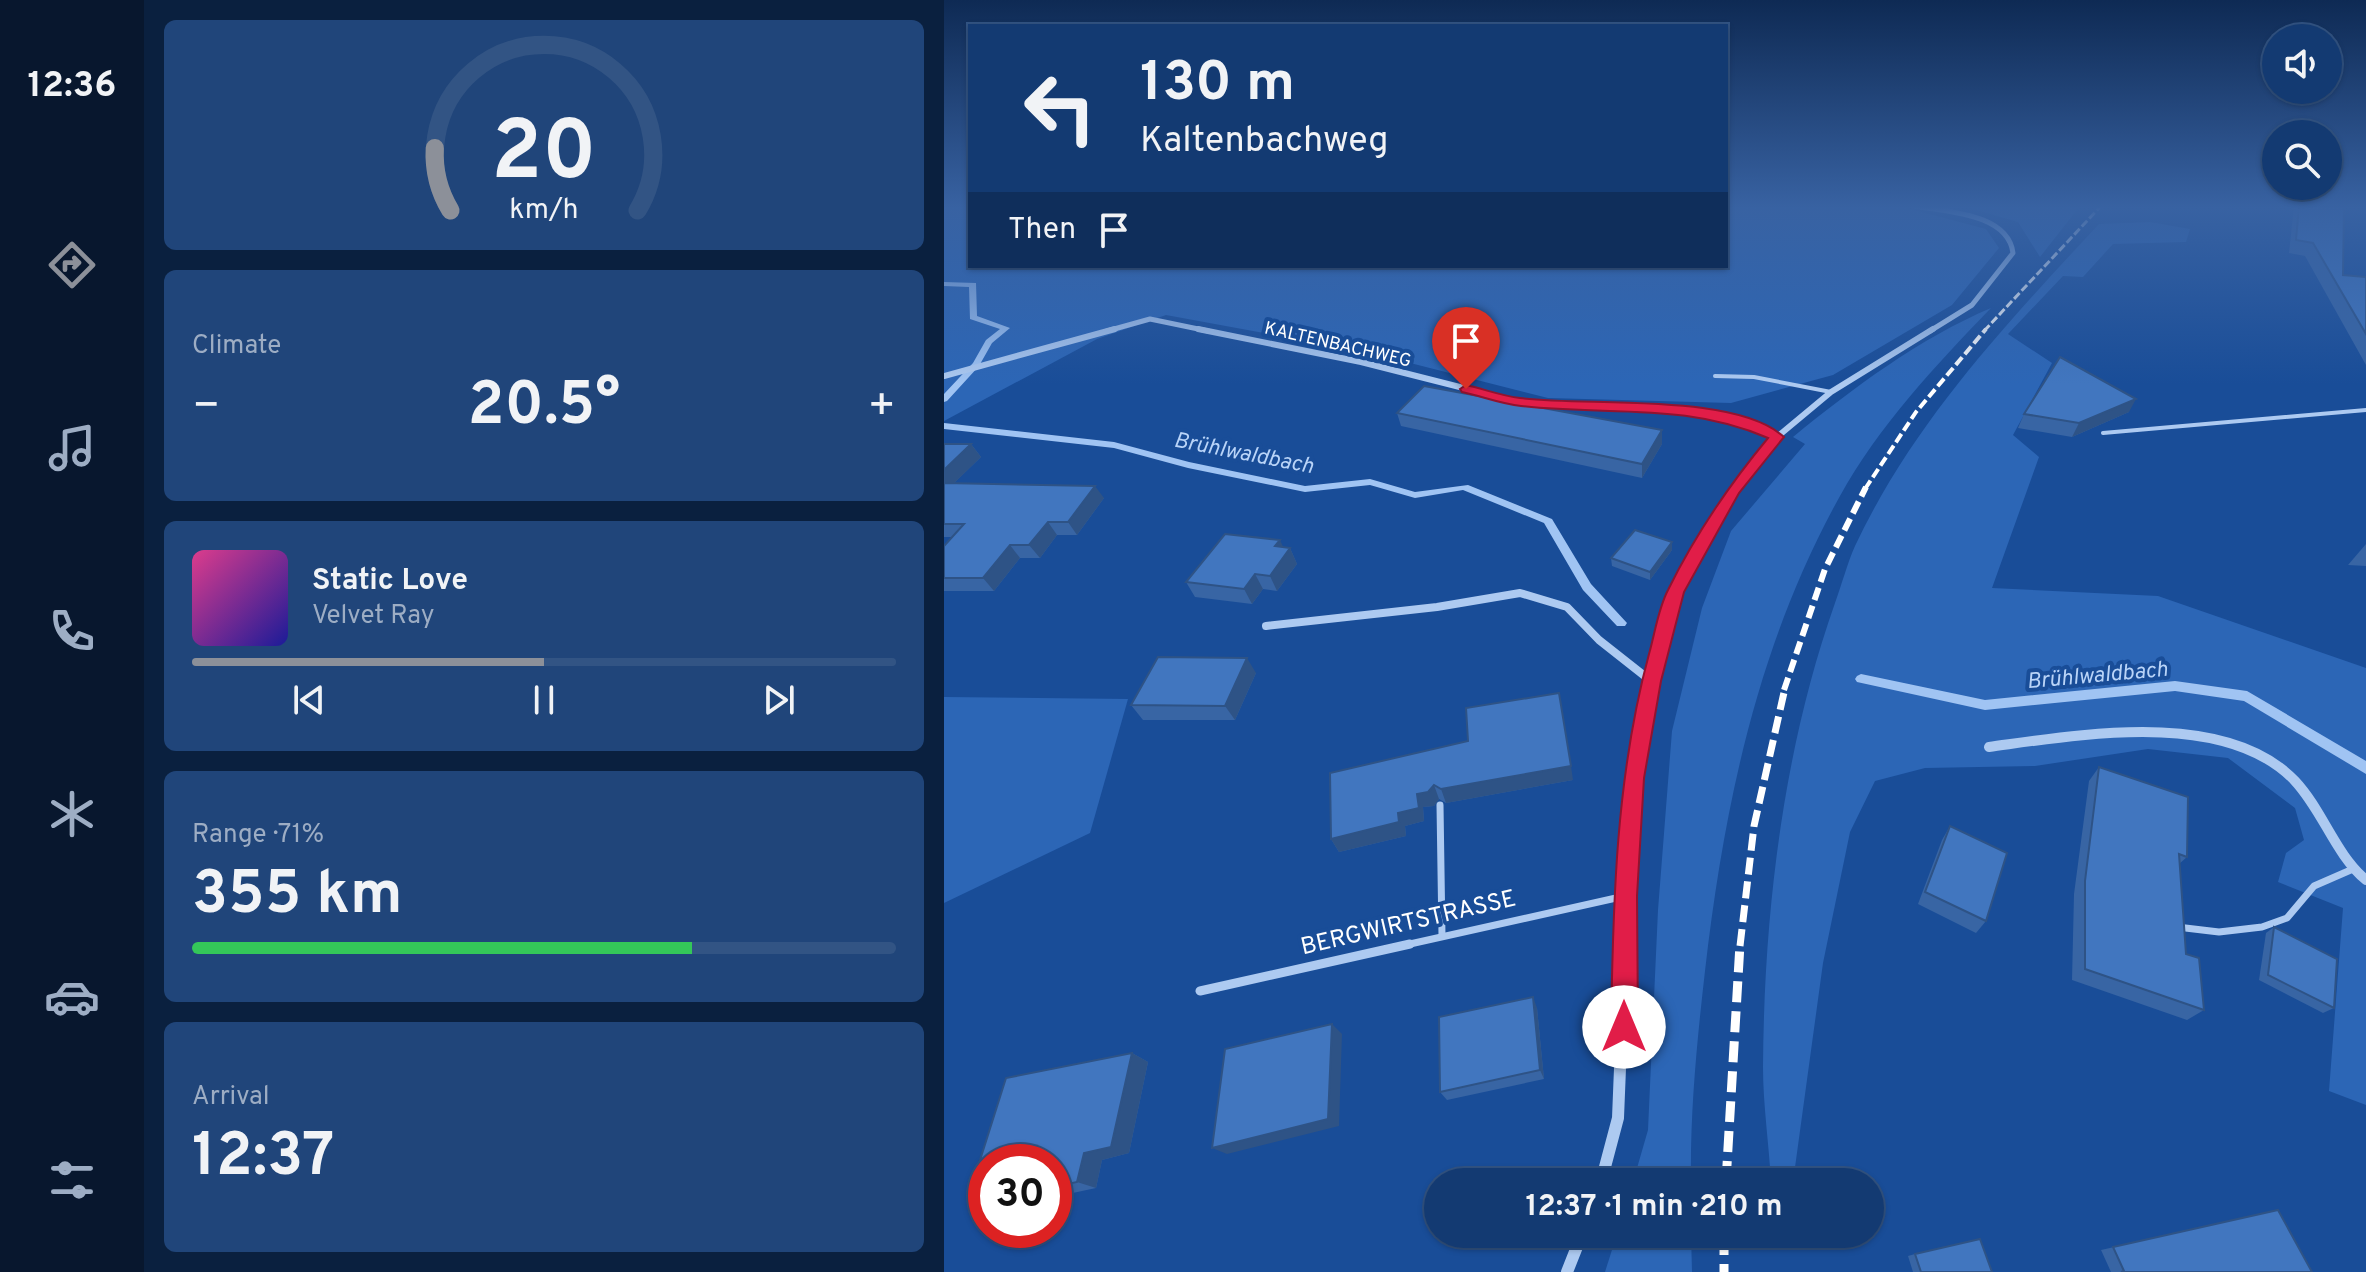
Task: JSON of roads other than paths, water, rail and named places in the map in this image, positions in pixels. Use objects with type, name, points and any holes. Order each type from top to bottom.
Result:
[{"type":"street","points":[[1605,1168],[1618,1118],[1624,1027],[1625,896],[1633,778],[1651,681],[1675,592],[1732,491],[1777,437],[1831,392],[1972,305],[2003,265]]},
{"type":"street","name":"KALTENBACHWEG","points":[[944,376],[955,376],[1150,319],[1361,362],[1519,402],[1697,411],[1739,421],[1777,437]]},
{"type":"street","points":[[1266,626],[1437,607],[1520,593],[1567,607],[1599,640],[1651,681]]},
{"type":"street","points":[[1989,747],[2102,733],[2186,736],[2240,746],[2288,773],[2353,869],[2366,880]]},
{"type":"street","points":[[1567,1272],[1576,1248]]},
{"type":"lane","points":[[1715,376],[1754,377],[1831,392]]},
{"type":"lane","points":[[2103,433],[2366,410]]},
{"type":"lane","points":[[1440,805],[1442,936]]},
{"type":"lane","points":[[2177,927],[2219,932],[2262,927],[2287,918],[2314,886],[2353,869]]},
{"type":"lane","name":"BERGWIRTSTRASSE","points":[[1200,991],[1625,896]]},
{"type":"waterway","name":"Brühlwaldbach","points":[[944,284],[973,285],[973,317],[1006,328],[989,342],[976,364],[944,399]]},
{"type":"waterway","name":"Brühlwaldbach","points":[[944,426],[1114,445],[1188,465],[1305,489],[1370,482],[1415,495],[1464,487],[1548,521],[1587,587],[1621,623]]},
{"type":"waterway","name":"Brühlwaldbach","points":[[1861,679],[1985,705],[2175,686],[2247,696],[2366,768]]},
{"type":"railway","points":[[1984,331],[2045,265]]},
{"type":"railway","points":[[1865,489],[1916,412],[1986,329]]},
{"type":"railway","points":[[1784,690],[1825,569],[1865,489]]},
{"type":"railway","points":[[1740,946],[1754,826],[1785,688]]},
{"type":"railway","points":[[1727,1168],[1740,944]]},
{"type":"railway","points":[[1724,1248],[1724,1272]]}]
